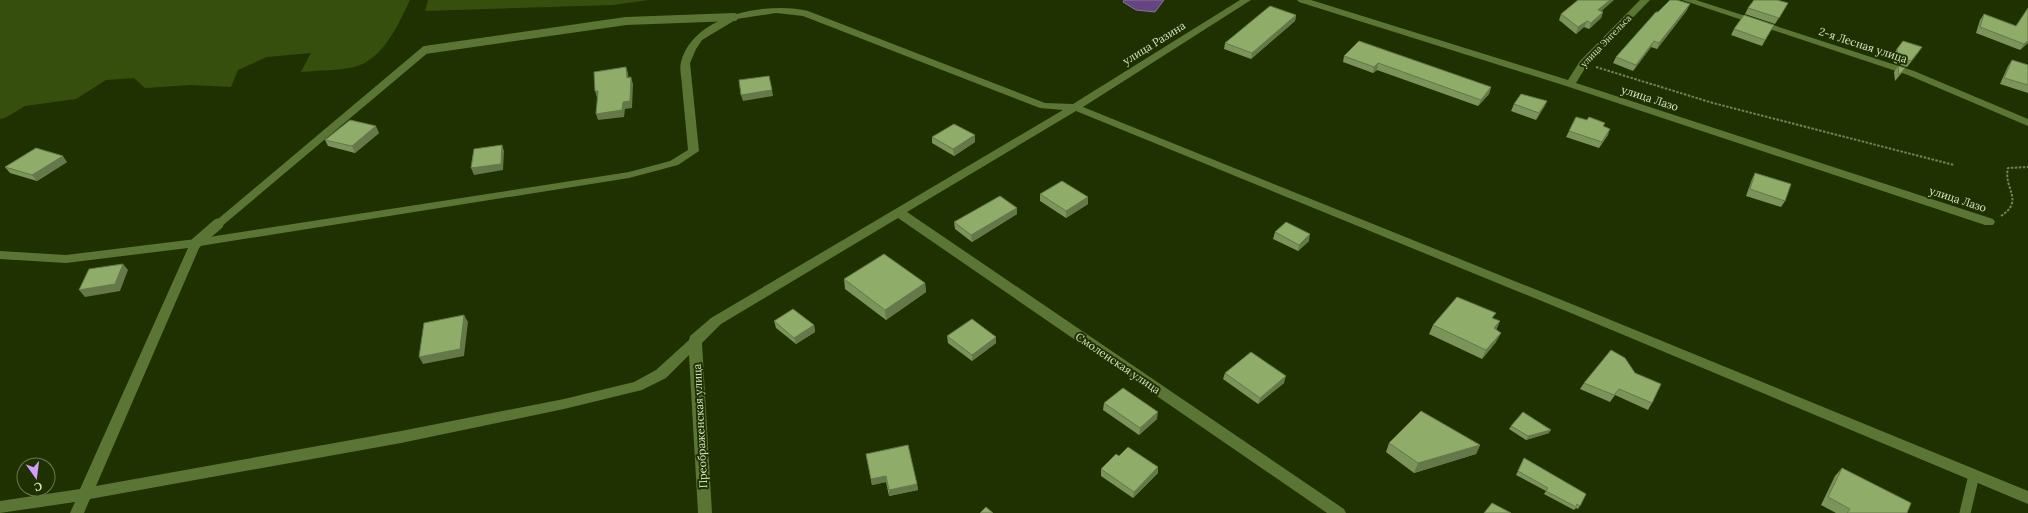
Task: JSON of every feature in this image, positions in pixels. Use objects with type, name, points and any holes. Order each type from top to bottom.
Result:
[{"type":"street","name":"улица Разина","points":[[0,507],[85,494],[401,437],[564,404],[637,386],[661,374],[695,339],[716,321],[1075,107],[1246,0]]},
{"type":"street","name":"улица Лазо","points":[[1302,0],[1570,84],[1989,222]]},
{"type":"street","name":"улица Энгельса","points":[[1570,84],[1583,63],[1645,0]]},
{"type":"street","name":"2-я Лесная улица","points":[[1687,0],[1911,73],[2028,123]]},
{"type":"street","points":[[0,255],[66,259],[196,243],[629,176],[674,164],[694,151],[685,63],[691,49],[699,38],[734,17],[776,10],[805,13],[1044,106],[1075,107],[1567,306],[2028,498]]},
{"type":"street","name":"Смоленская улица","points":[[898,212],[1339,513]]},
{"type":"street","points":[[77,513],[196,243]]},
{"type":"street","name":"Преображенская улица","points":[[695,339],[705,513]]},
{"type":"lane","points":[[196,243],[334,124],[425,50],[626,21],[734,17]]},
{"type":"lane","points":[[1965,513],[1974,475]]},
{"type":"path","points":[[1583,63],[1713,103],[1954,164]]},
{"type":"path","points":[[1989,222],[2010,210],[2014,197],[2006,177],[2008,168],[2028,167]]},
{"type":"green space","points":[[0,0],[410,0],[395,30],[381,49],[364,63],[354,67],[301,72],[311,53],[267,57],[238,70],[231,87],[190,85],[145,88],[134,78],[106,80],[76,99],[25,106],[5,118],[0,119]]},
{"type":"green space","points":[[428,0],[649,0],[613,5],[425,11]]},
{"type":"shaded area","points":[[1124,0],[1164,0],[1155,12],[1136,10],[1123,2]]},
{"type":"building","points":[[1578,0],[1610,0],[1598,10],[1603,12],[1591,23],[1587,21],[1578,27],[1561,14]]},
{"type":"building","points":[[1670,0],[1677,0],[1690,4],[1659,43],[1654,41],[1636,65],[1616,57],[1656,12],[1658,12]]},
{"type":"building","points":[[1754,0],[1777,0],[1788,3],[1779,18],[1748,8]]},
{"type":"building","points":[[1270,6],[1296,15],[1252,53],[1225,43]]},
{"type":"building","points":[[2028,8],[2028,41],[2024,44],[1980,27],[1984,14],[2016,26]]},
{"type":"building","points":[[1744,15],[1774,25],[1765,40],[1734,29]]},
{"type":"building","points":[[1359,41],[1491,87],[1481,100],[1378,63],[1374,67],[1344,56]]},
{"type":"building","points":[[1903,41],[1922,47],[1911,61],[1898,57],[1897,49]]},
{"type":"building","points":[[2012,60],[2028,65],[2028,85],[2004,78]]},
{"type":"building","points":[[1898,66],[1905,68],[1899,75]]},
{"type":"building","points":[[626,67],[627,78],[631,77],[630,101],[623,102],[622,110],[596,114],[598,91],[595,91],[594,72]]},
{"type":"building","points":[[769,76],[772,90],[741,95],[739,80]]},
{"type":"building","points":[[1521,94],[1547,101],[1539,113],[1514,104]]},
{"type":"building","points":[[1576,117],[1587,120],[1589,117],[1605,123],[1603,126],[1610,129],[1602,142],[1569,131]]},
{"type":"building","points":[[350,120],[376,126],[352,146],[325,140]]},
{"type":"building","points":[[954,124],[975,135],[953,149],[932,137]]},
{"type":"building","points":[[502,145],[501,164],[471,168],[474,149]]},
{"type":"building","points":[[36,148],[63,156],[32,175],[5,167]]},
{"type":"building","points":[[1755,173],[1791,184],[1785,201],[1750,189]]},
{"type":"building","points":[[1062,181],[1088,197],[1066,211],[1040,194]]},
{"type":"building","points":[[1000,196],[1017,208],[971,235],[954,222]]},
{"type":"building","points":[[1286,222],[1310,234],[1299,245],[1275,232]]},
{"type":"building","points":[[884,254],[925,283],[885,310],[844,279]]},
{"type":"building","points":[[123,264],[115,284],[79,290],[89,269]]},
{"type":"building","points":[[1457,297],[1496,313],[1492,318],[1500,321],[1494,328],[1501,333],[1486,350],[1433,325]]},
{"type":"building","points":[[793,309],[814,325],[794,338],[774,321]]},
{"type":"building","points":[[464,315],[460,349],[419,357],[424,323]]},
{"type":"building","points":[[972,319],[996,337],[972,355],[947,336]]},
{"type":"building","points":[[1611,350],[1625,358],[1635,373],[1661,384],[1652,403],[1619,389],[1614,395],[1584,383]]},
{"type":"building","points":[[1251,352],[1286,376],[1260,398],[1225,373]]},
{"type":"building","points":[[1123,388],[1158,412],[1140,428],[1104,403]]},
{"type":"building","points":[[1421,411],[1480,445],[1418,463],[1389,443]]},
{"type":"building","points":[[1523,412],[1551,430],[1528,436],[1511,426]]},
{"type":"building","points":[[908,445],[917,484],[889,490],[886,476],[871,479],[866,454]]},
{"type":"building","points":[[1128,447],[1158,467],[1134,492],[1101,469],[1116,454],[1119,456]]},
{"type":"building","points":[[1524,458],[1586,494],[1580,506],[1577,504],[1576,507],[1546,491],[1548,488],[1518,471]]},
{"type":"building","points":[[1842,468],[1911,503],[1907,513],[1847,513],[1850,509],[1828,497]]},
{"type":"building","points":[[1492,503],[1511,513],[1484,513]]},
{"type":"building","points":[[986,507],[993,513],[980,513]]}]
